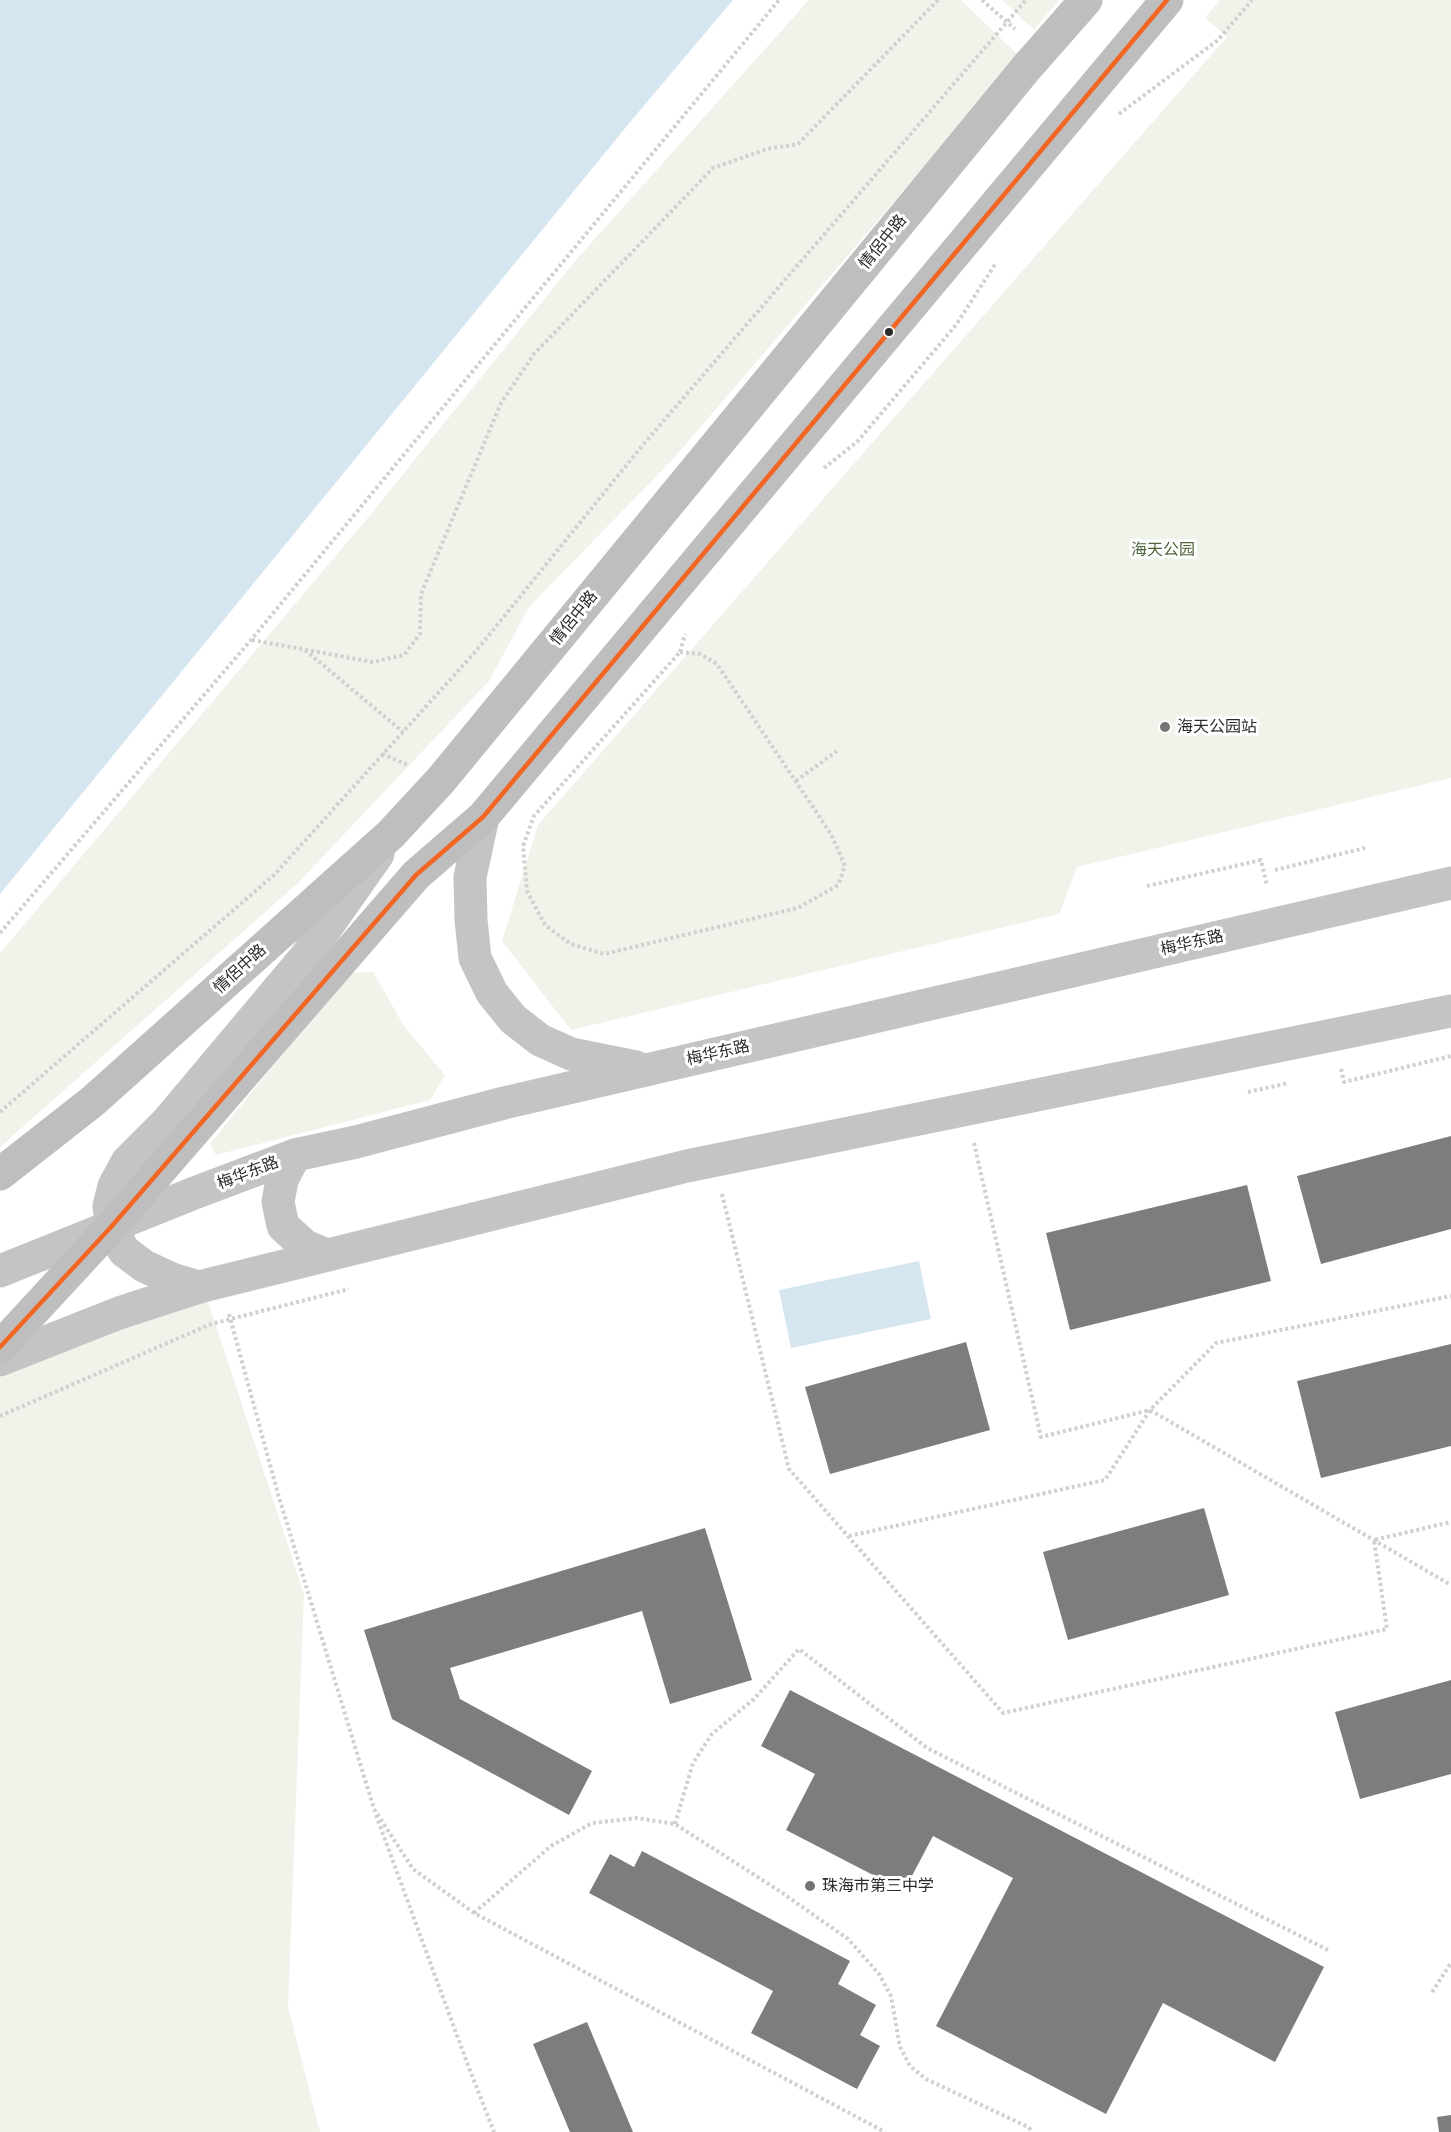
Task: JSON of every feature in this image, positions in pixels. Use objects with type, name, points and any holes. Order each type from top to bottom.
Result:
[{"type":"highway","name":"情侶中路","points":[[0,1174],[93,1101],[391,834],[448,771],[1041,51],[1086,0]]},
{"type":"highway","points":[[0,1347],[111,1227],[416,875],[483,817],[1167,0]]},
{"type":"main road","points":[[483,817],[470,878],[471,920],[475,958],[492,993],[513,1019],[540,1040],[571,1054],[647,1070]]},
{"type":"main road","points":[[209,1284],[172,1279],[144,1266],[124,1251],[111,1227],[109,1206],[114,1186],[127,1162],[166,1123],[307,955],[391,834]]},
{"type":"main road","name":"梅华东路","points":[[0,1271],[295,1155],[356,1142],[504,1103],[1451,883]]},
{"type":"main road","points":[[0,1360],[119,1313],[209,1284],[714,1161],[1451,1011]]},
{"type":"main road","points":[[295,1155],[282,1180],[279,1202],[283,1226],[305,1246],[327,1255]]},
{"type":"path","points":[[0,933],[251,640],[778,0]]},
{"type":"path","points":[[251,640],[373,662],[404,655],[420,634],[421,594],[501,403],[534,354],[713,168],[767,149],[798,144],[938,0]]},
{"type":"path","points":[[982,0],[1041,51]]},
{"type":"path","points":[[0,1112],[274,875],[476,651],[642,446],[1026,0]]},
{"type":"path","points":[[1118,115],[1218,40],[1252,0]]},
{"type":"path","points":[[821,470],[857,442],[956,325],[1000,256]]},
{"type":"path","points":[[680,652],[700,654],[717,664],[831,834],[845,866],[838,885],[798,908],[604,954],[572,944],[545,925],[527,891],[523,846],[534,816],[680,652],[688,624]]},
{"type":"path","points":[[305,650],[403,732]]},
{"type":"path","points":[[796,781],[837,751]]},
{"type":"path","points":[[1275,870],[1365,848]]},
{"type":"path","points":[[1147,886],[1261,860],[1267,886]]},
{"type":"path","points":[[1340,1067],[1344,1083],[1451,1056]]},
{"type":"path","points":[[967,1110],[1041,1437],[1150,1410],[1451,1585]]},
{"type":"path","points":[[714,1161],[789,1469],[1003,1713],[1388,1629],[1374,1540]]},
{"type":"path","points":[[209,1284],[231,1319],[278,1494],[374,1809],[465,2060],[494,2132]]},
{"type":"path","points":[[0,1416],[211,1324],[354,1288]]},
{"type":"path","points":[[849,1536],[1104,1480],[1150,1410],[1216,1343],[1451,1296]]},
{"type":"path","points":[[1374,1540],[1451,1522]]},
{"type":"path","points":[[675,1824],[693,1763],[712,1734],[754,1699],[799,1649],[927,1748],[1328,1950]]},
{"type":"path","points":[[374,1809],[413,1869],[474,1913],[885,2132]]},
{"type":"path","points":[[474,1913],[551,1846],[592,1823],[638,1818],[675,1824],[744,1867],[848,1939],[879,1974],[891,1996],[900,2047],[910,2066],[926,2079],[1028,2127],[1033,2132]]},
{"type":"path","points":[[1432,1992],[1451,1963]]},
{"type":"green space","points":[[809,0],[961,0],[1019,56],[673,459],[529,607],[489,681],[298,883],[0,1147],[0,953],[371,514],[575,261]]},
{"type":"green space","points":[[1002,0],[1059,0],[1034,30]]},
{"type":"green space","name":"海天公园","points":[[1220,0],[1451,0],[1451,778],[1077,867],[1059,914],[571,1030],[502,941],[538,825],[1227,37],[1205,18]]},
{"type":"green space","points":[[373,972],[404,1026],[445,1075],[430,1100],[216,1155],[210,1144],[348,973]]},
{"type":"green space","points":[[203,1286],[304,1594],[288,2007],[320,2132],[0,2132],[0,1361]]},
{"type":"shaded area","points":[[0,0],[733,0],[631,121],[0,894]]},
{"type":"shaded area","points":[[919,1261],[931,1319],[791,1348],[779,1290]]},
{"type":"building","points":[[1451,1136],[1451,1229],[1321,1264],[1297,1176]]},
{"type":"building","points":[[1247,1185],[1271,1281],[1070,1330],[1046,1233]]},
{"type":"building","points":[[966,1342],[990,1430],[830,1474],[805,1387]]},
{"type":"building","points":[[1451,1344],[1451,1446],[1321,1478],[1297,1381]]},
{"type":"building","points":[[1204,1508],[1229,1595],[1068,1640],[1043,1552]]},
{"type":"building","points":[[705,1528],[752,1680],[670,1704],[642,1611],[450,1668],[460,1699],[592,1771],[569,1815],[392,1719],[364,1630]]},
{"type":"building","points":[[1451,1680],[1451,1774],[1360,1799],[1335,1712]]},
{"type":"building","points":[[790,1690],[1324,1967],[1275,2062],[1163,2003],[1106,2114],[936,2026],[1013,1878],[933,1836],[904,1891],[786,1830],[815,1774],[761,1746]]},
{"type":"building","points":[[642,1851],[850,1961],[838,1984],[876,2005],[860,2035],[880,2046],[857,2089],[751,2033],[773,1991],[589,1893],[610,1854],[634,1867]]},
{"type":"building","points":[[587,2022],[633,2132],[570,2132],[533,2044]]},
{"type":"building","points":[[1451,2115],[1451,2132],[1439,2132],[1437,2117]]},
{"type":"transit line","points":[[0,1347],[111,1227],[416,875],[483,817],[1167,0]]},
{"type":"place","name":"海天公园站","points":[[1165,727]]},
{"type":"place","name":"珠海市第三中学","points":[[810,1886]]}]
